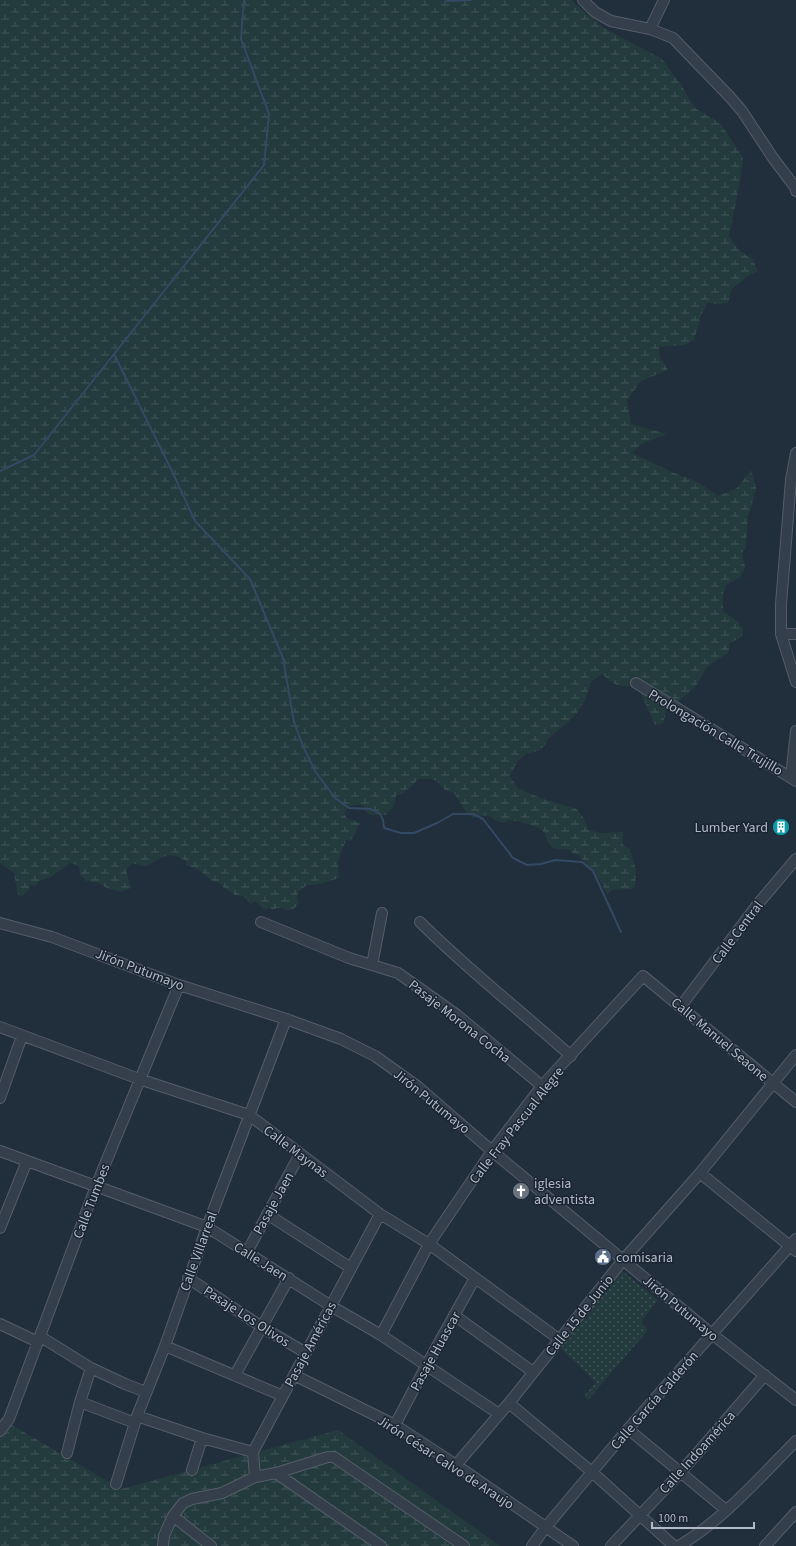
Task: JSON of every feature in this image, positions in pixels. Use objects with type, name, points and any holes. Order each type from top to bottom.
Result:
[{"type":"street","points":[[583,0],[594,12],[611,21],[650,29],[673,38],[742,111],[773,158],[796,188]]},
{"type":"street","points":[[650,29],[664,0]]},
{"type":"street","points":[[796,453],[791,480],[792,516],[781,604],[781,634],[796,682]]},
{"type":"street","points":[[781,634],[796,634]]},
{"type":"street","name":"Prolongación Calle Trujillo","points":[[636,683],[794,779]]},
{"type":"street","points":[[794,779],[796,731]]},
{"type":"street","name":"Calle Central","points":[[681,1006],[757,905],[796,860]]},
{"type":"street","points":[[372,965],[382,913]]},
{"type":"street","name":"Pasaje Morona Cocha","points":[[261,922],[349,958],[398,973],[457,1015],[542,1086]]},
{"type":"street","points":[[420,922],[455,956],[571,1056]]},
{"type":"street","name":"Jirón Putumayo","points":[[0,924],[52,937],[179,985],[286,1019],[341,1039],[375,1056],[417,1086],[492,1151],[712,1334],[796,1400]]},
{"type":"street","name":"Calle Manuel Seaone","points":[[643,976],[796,1102]]},
{"type":"street","name":"Calle Fray Pascual Alegre","points":[[381,1335],[429,1244],[492,1151],[542,1086],[643,976]]},
{"type":"street","name":"Calle Tumbes","points":[[0,1431],[9,1419],[96,1186],[179,985]]},
{"type":"street","name":"Calle Villarreal","points":[[116,1484],[146,1392],[165,1346],[188,1278],[286,1019]]},
{"type":"street","name":"Calle Maynas","points":[[0,1027],[139,1079],[249,1116],[380,1214],[429,1244],[560,1340]]},
{"type":"street","points":[[0,1098],[22,1036]]},
{"type":"street","name":"Calle 15 de Junio","points":[[456,1465],[509,1403],[623,1260],[700,1173],[796,1055]]},
{"type":"street","name":"Calle Jaen","points":[[0,1151],[207,1227],[331,1306],[381,1335],[499,1414]]},
{"type":"street","name":"Pasaje Jaen","points":[[246,1252],[300,1154]]},
{"type":"street","points":[[0,1228],[26,1161]]},
{"type":"street","points":[[700,1173],[794,1245]]},
{"type":"street","points":[[267,1214],[351,1268]]},
{"type":"street","name":"Pasaje Américas","points":[[253,1452],[380,1214]]},
{"type":"street","name":"Calle García Calderón","points":[[532,1546],[545,1528],[628,1429],[712,1334],[794,1245]]},
{"type":"street","name":"Pasaje Los Olivos","points":[[188,1278],[262,1327],[306,1353]]},
{"type":"street","points":[[235,1375],[289,1278]]},
{"type":"street","name":"Pasaje Huascar","points":[[395,1425],[475,1278]]},
{"type":"street","points":[[454,1316],[533,1372]]},
{"type":"street","points":[[0,1324],[39,1339],[91,1368],[146,1392]]},
{"type":"street","points":[[165,1346],[283,1396]]},
{"type":"street","points":[[67,1453],[80,1402],[91,1368]]},
{"type":"street","name":"Jirón César Calvo de Araujo","points":[[294,1375],[395,1425],[456,1465],[573,1546]]},
{"type":"street","name":"Calle Indoamérica","points":[[611,1546],[680,1473],[765,1375]]},
{"type":"street","points":[[80,1402],[136,1420],[253,1452],[255,1477]]},
{"type":"street","points":[[509,1403],[592,1472],[674,1546]]},
{"type":"street","points":[[628,1429],[726,1510]]},
{"type":"street","points":[[192,1470],[202,1438]]},
{"type":"street","points":[[679,1546],[698,1534],[726,1510],[796,1441]]},
{"type":"street","points":[[163,1546],[164,1536],[173,1516],[183,1503],[192,1499],[222,1493],[255,1477],[276,1473],[328,1456],[334,1457],[464,1546]]},
{"type":"street","points":[[276,1473],[380,1546]]},
{"type":"street","points":[[765,1546],[796,1512]]},
{"type":"street","points":[[173,1516],[211,1546]]},
{"type":"green space","points":[[0,0],[571,0],[604,28],[662,59],[680,83],[695,108],[720,123],[743,157],[741,177],[729,236],[739,250],[753,260],[758,271],[745,278],[732,289],[728,303],[707,303],[701,316],[694,340],[684,345],[659,347],[660,357],[668,370],[641,381],[627,400],[631,424],[667,434],[641,444],[632,453],[672,472],[698,482],[718,496],[737,488],[751,470],[756,488],[748,516],[746,545],[742,554],[745,567],[740,578],[727,584],[723,594],[723,611],[738,622],[743,629],[742,637],[730,643],[728,653],[707,667],[696,686],[679,701],[667,708],[663,724],[655,725],[637,685],[621,686],[614,684],[602,674],[591,682],[585,700],[577,713],[550,737],[541,750],[526,754],[517,762],[510,776],[518,788],[543,799],[577,809],[583,817],[589,830],[600,833],[623,832],[623,845],[630,849],[636,870],[635,886],[632,889],[613,890],[607,894],[592,869],[588,867],[579,855],[572,853],[571,850],[552,847],[548,843],[543,831],[539,828],[508,820],[505,823],[500,822],[489,816],[474,818],[468,815],[454,793],[445,790],[437,781],[431,779],[419,779],[402,794],[396,795],[394,806],[386,815],[369,815],[362,805],[353,805],[347,809],[344,814],[347,818],[360,823],[351,841],[346,840],[338,861],[339,878],[316,885],[307,885],[299,891],[297,898],[299,903],[289,910],[277,908],[273,910],[269,908],[265,910],[257,902],[251,904],[243,896],[235,895],[223,887],[220,883],[212,881],[199,870],[186,865],[187,862],[181,858],[171,855],[162,857],[147,866],[131,864],[126,870],[131,888],[121,892],[107,888],[98,883],[86,881],[80,874],[79,866],[70,863],[51,877],[40,880],[36,886],[30,885],[29,890],[22,896],[18,895],[14,873],[0,863]]},
{"type":"green space","points":[[621,1270],[658,1300],[641,1322],[648,1330],[588,1400],[584,1396],[596,1382],[559,1347]]},
{"type":"green space","points":[[0,1418],[121,1489],[338,1430],[500,1546],[0,1546]]},
{"type":"waterway","points":[[0,471],[34,455],[264,165],[269,114],[241,39],[244,0]]},
{"type":"waterway","points":[[446,0],[471,0]]},
{"type":"waterway","points":[[114,354],[195,521],[250,579],[283,658],[294,722],[303,746],[315,771],[335,798],[349,808],[371,809],[380,814],[383,820],[384,828],[401,833],[414,833],[453,814],[473,814],[483,819],[513,858],[527,865],[541,864],[555,860],[582,862],[593,871],[621,932]]},
{"type":"place","name":"Lumber Yard","points":[[781,827]]},
{"type":"place","name":"iglesia adventista","points":[[521,1191]]},
{"type":"place","name":"comisaria","points":[[603,1257]]}]
